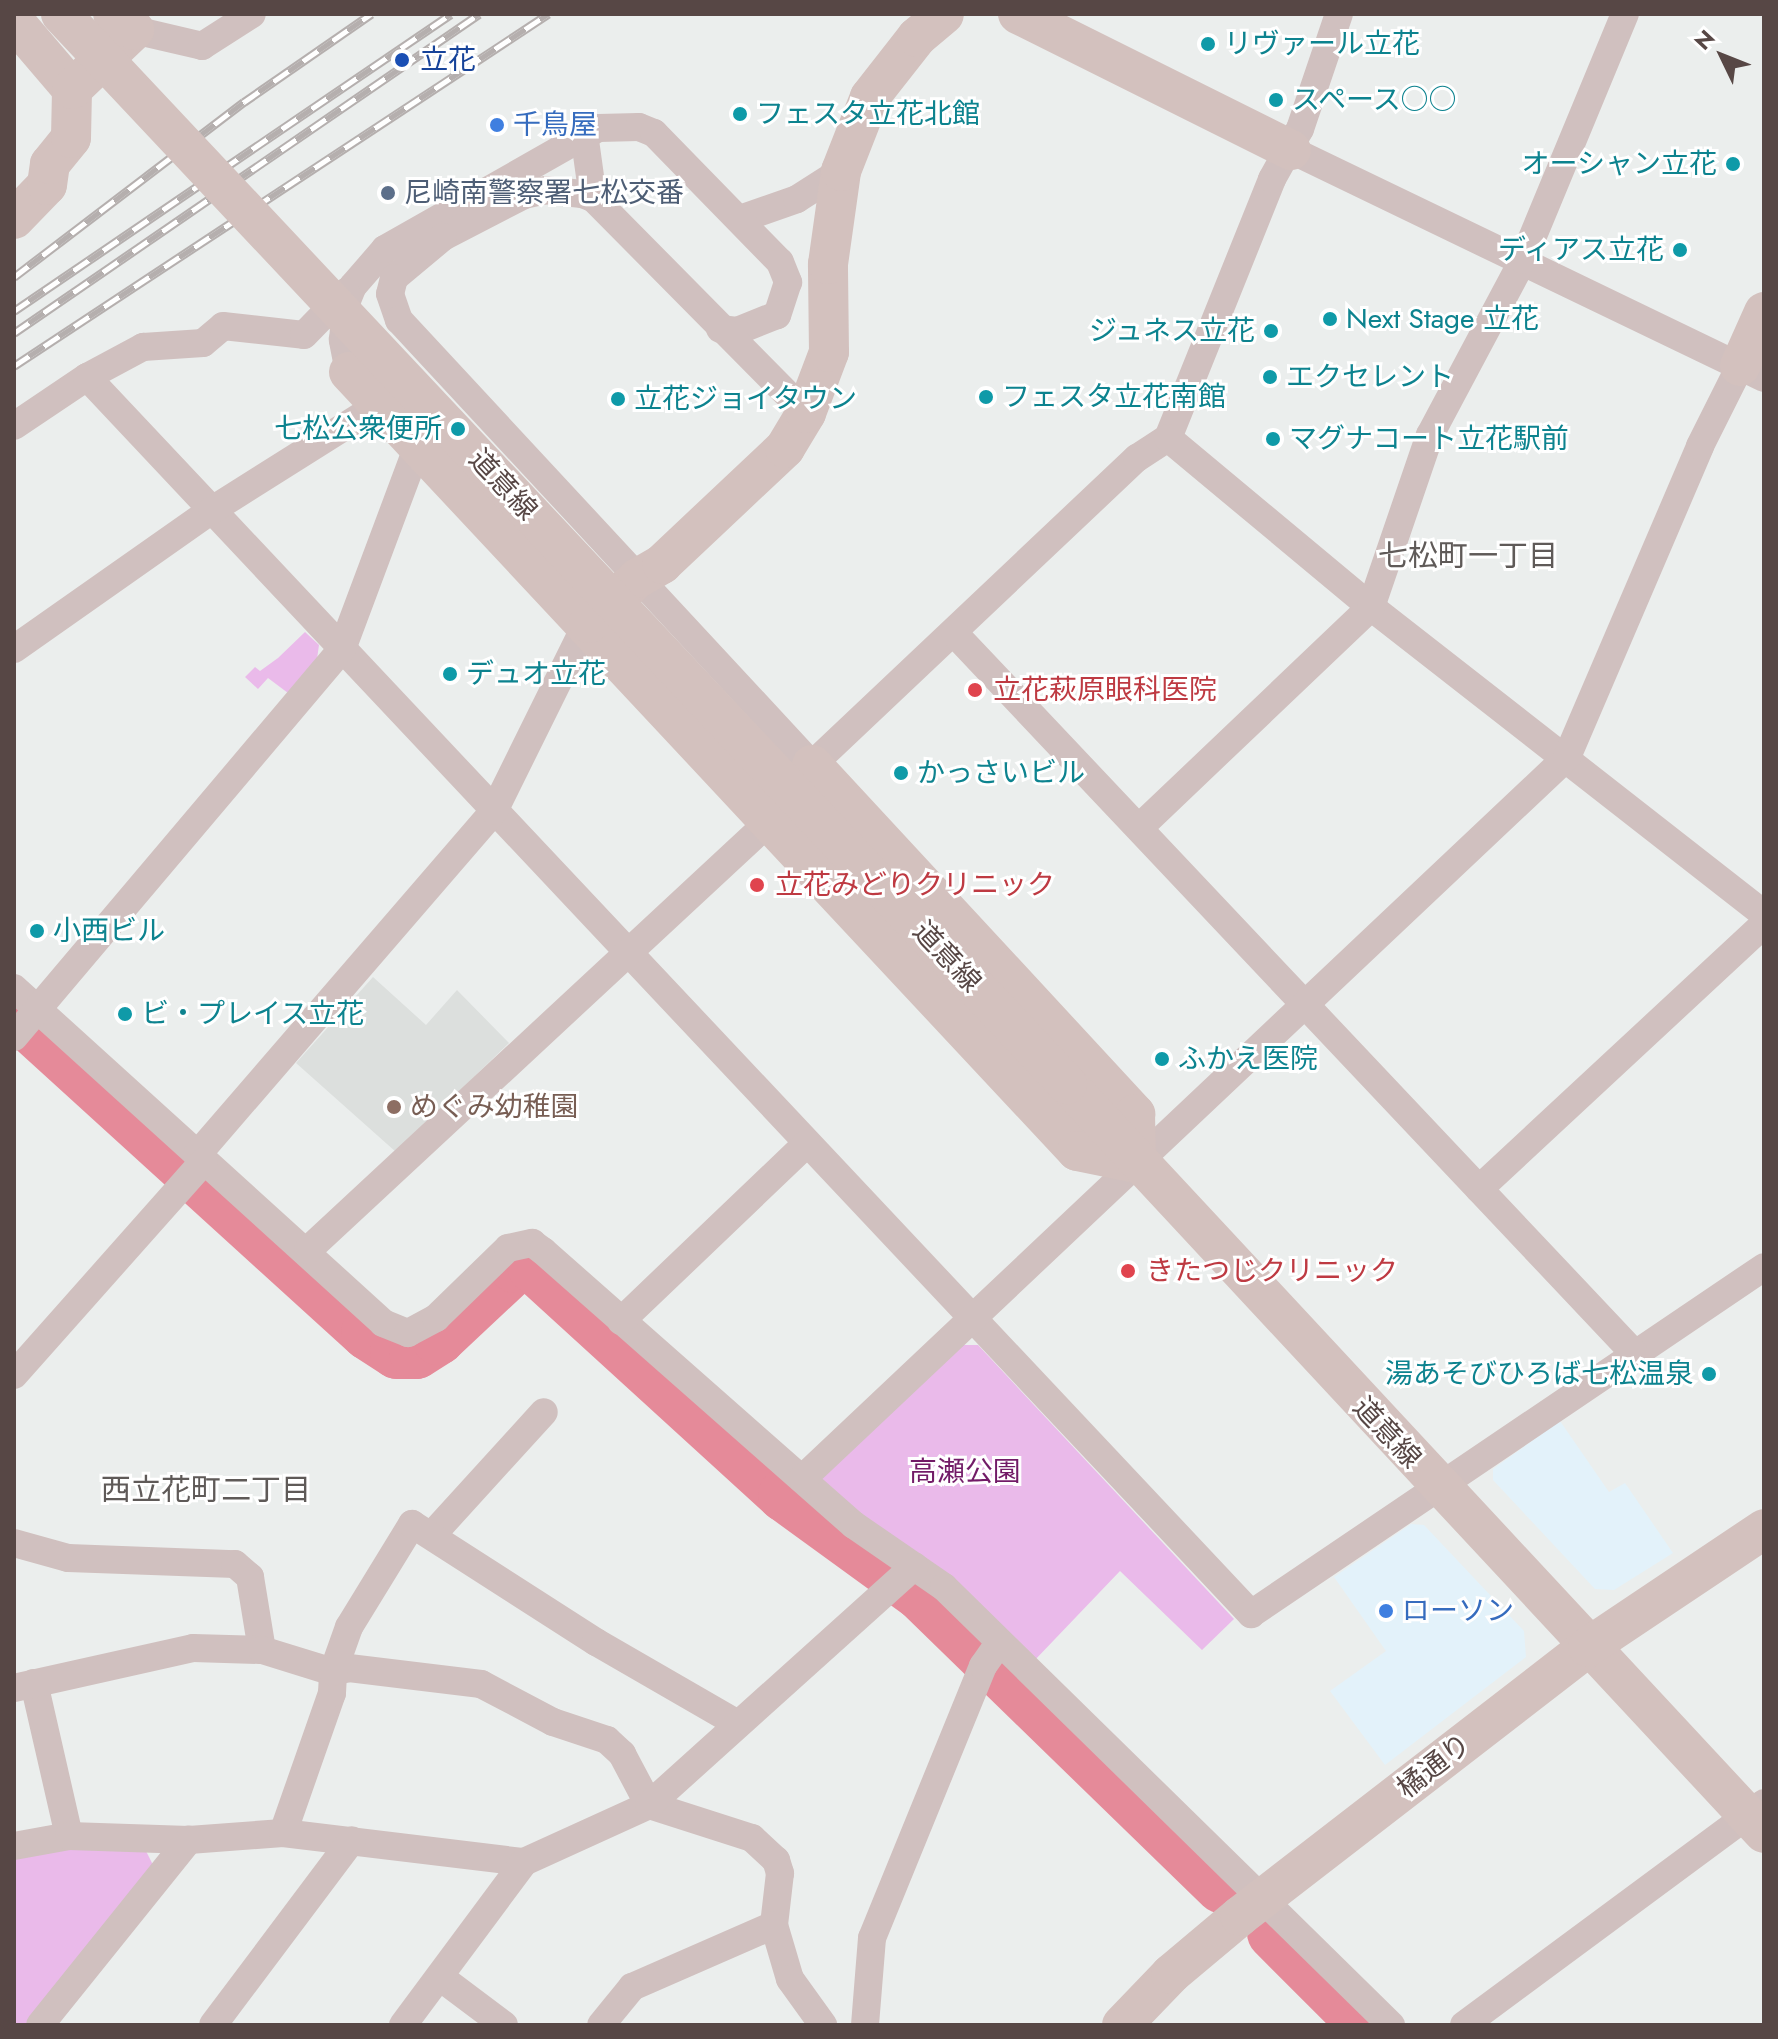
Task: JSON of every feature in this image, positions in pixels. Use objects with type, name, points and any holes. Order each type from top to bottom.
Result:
[{"type":"street","name":"道意線","points":[[61,14],[1067,1084],[1136,1163],[1440,1490],[1588,1647],[1758,1817]]},
{"type":"street","points":[[14,219],[47,185],[50,164],[71,138],[72,89],[124,22],[202,46],[252,14]]},
{"type":"street","points":[[14,1375],[196,1166],[494,811],[586,625],[638,578],[662,564],[785,448],[806,413],[829,352],[828,264],[841,171],[870,97],[917,37],[944,14]]},
{"type":"street","points":[[1018,14],[1291,150],[1752,372]]},
{"type":"street","points":[[812,765],[955,634],[1137,458],[1168,438],[1272,179],[1291,150],[1339,14]]},
{"type":"street","points":[[1140,827],[1371,607],[1430,435],[1523,260],[1625,14]]},
{"type":"street","points":[[14,21],[72,89]]},
{"type":"street","points":[[14,426],[87,377],[143,347],[203,343],[223,326],[304,335],[396,240],[584,133],[621,126],[654,133],[780,262],[787,296],[777,315],[737,331],[720,329]]},
{"type":"street","points":[[584,133],[593,198]]},
{"type":"street","points":[[740,219],[797,199],[841,171]]},
{"type":"street","points":[[806,413],[593,198],[546,190],[524,195],[443,237],[394,278],[393,311],[1135,1114],[1136,1163]]},
{"type":"street","points":[[353,286],[343,325],[349,372],[1077,1151],[1136,1163]]},
{"type":"street","points":[[802,1479],[1567,757],[1700,446],[1752,372],[1764,312]]},
{"type":"street","points":[[87,377],[971,1320],[1251,1614],[1440,1490],[1764,1267]]},
{"type":"street","points":[[27,1023],[342,649],[418,446],[469,395]]},
{"type":"street","points":[[14,649],[212,510],[379,405]]},
{"type":"street","points":[[1168,438],[1371,607],[1567,757],[1764,914]]},
{"type":"street","points":[[955,634],[1635,1354]]},
{"type":"street","points":[[308,1250],[625,951],[770,821]]},
{"type":"street","points":[[1479,1189],[1764,924]]},
{"type":"street","points":[[14,988],[27,1023],[196,1166],[308,1250],[383,1323],[408,1333],[436,1318],[508,1248],[532,1243],[854,1525],[1261,1900],[1391,2025]]},
{"type":"street","points":[[621,1321],[806,1144]]},
{"type":"street","points":[[432,1535],[544,1412]]},
{"type":"street","points":[[283,1833],[332,1693],[333,1672],[349,1627],[412,1524],[596,1642],[738,1724]]},
{"type":"street","name":"橘通り","points":[[1122,2025],[1171,1974],[1261,1900],[1588,1647],[1764,1529]]},
{"type":"street","points":[[14,1543],[68,1558],[235,1564],[250,1577],[262,1650]]},
{"type":"street","points":[[403,2025],[524,1862],[649,1805],[905,1573]]},
{"type":"street","points":[[69,1836],[24,1686],[193,1648],[262,1650],[333,1672],[349,1668],[481,1684],[553,1722],[607,1740],[622,1754],[649,1805],[752,1838],[776,1860],[780,1873],[774,1925],[790,1979],[823,2025]]},
{"type":"street","points":[[865,2025],[872,1938],[993,1652]]},
{"type":"street","points":[[1464,2025],[1758,1817]]},
{"type":"street","points":[[14,1846],[69,1836],[189,1840],[283,1833],[524,1862]]},
{"type":"street","points":[[40,2025],[189,1840]]},
{"type":"street","points":[[213,2025],[352,1840]]},
{"type":"street","points":[[601,2025],[632,1987],[774,1925]]},
{"type":"street","points":[[440,1977],[504,2025]]},
{"type":"shaded area","name":"めぐみ幼稚園","points":[[373,977],[426,1025],[457,990],[509,1043],[396,1152],[296,1063]]},
{"type":"shaded area","points":[[1560,1421],[1609,1492],[1625,1483],[1673,1553],[1614,1590],[1595,1589],[1493,1480],[1493,1469]]},
{"type":"shaded area","points":[[1411,1524],[1424,1525],[1524,1631],[1526,1657],[1385,1765],[1330,1691],[1386,1651],[1334,1577]]},
{"type":"green space","points":[[305,632],[319,645],[317,659],[288,693],[268,678],[258,689],[245,677],[255,667],[260,671],[278,658]]},
{"type":"green space","name":"高瀬公園","points":[[962,1345],[978,1345],[1234,1619],[1202,1650],[1120,1571],[1033,1662],[820,1486],[820,1475]]},
{"type":"green space","points":[[142,1843],[153,1865],[29,2025],[14,2025],[14,1854]]},
{"type":"waterway","points":[[14,1011],[368,1333],[397,1352],[416,1352],[438,1338],[515,1266],[534,1266],[785,1495],[920,1593],[1222,1887]]},
{"type":"waterway","points":[[1274,1933],[1366,2025]]},
{"type":"railway","points":[[14,277],[244,102],[371,14]]},
{"type":"railway","points":[[14,311],[451,14]]},
{"type":"railway","points":[[14,333],[479,14]]},
{"type":"railway","points":[[14,366],[548,14]]},
{"type":"place","name":"リヴァール立花","points":[[1208,44]]},
{"type":"place","name":"立花","points":[[402,60]]},
{"type":"place","name":"スペース○○","points":[[1276,100]]},
{"type":"place","name":"フェスタ立花北館","points":[[740,114]]},
{"type":"place","name":"千鳥屋","points":[[497,125]]},
{"type":"place","name":"オーシャン立花","points":[[1733,164]]},
{"type":"place","name":"尼崎南警察署七松交番","points":[[388,193]]},
{"type":"place","name":"ディアス立花","points":[[1680,250]]},
{"type":"place","name":"Next Stage 立花","points":[[1330,319]]},
{"type":"place","name":"ジュネス立花","points":[[1271,331]]},
{"type":"place","name":"エクセレント","points":[[1270,377]]},
{"type":"place","name":"フェスタ立花南館","points":[[986,397]]},
{"type":"place","name":"立花ジョイタウン","points":[[618,399]]},
{"type":"place","name":"七松公衆便所","points":[[458,429]]},
{"type":"place","name":"マグナコート立花駅前","points":[[1273,439]]},
{"type":"place","name":"デュオ立花","points":[[450,674]]},
{"type":"place","name":"立花萩原眼科医院","points":[[975,690]]},
{"type":"place","name":"かっさいビル","points":[[901,773]]},
{"type":"place","name":"立花みどりクリニック","points":[[757,885]]},
{"type":"place","name":"小西ビル","points":[[37,931]]},
{"type":"place","name":"ビ・プレイス立花","points":[[125,1014]]},
{"type":"place","name":"ふかえ医院","points":[[1162,1059]]},
{"type":"place","name":"めぐみ幼稚園","points":[[394,1107]]},
{"type":"place","name":"きたつじクリニック","points":[[1128,1271]]},
{"type":"place","name":"湯あそびひろば七松温泉","points":[[1709,1374]]},
{"type":"place","name":"ローソン","points":[[1386,1611]]},
{"type":"district","name":"七松町一丁目","points":[[1468,556]]},
{"type":"district","name":"西立花町二丁目","points":[[206,1490]]}]
